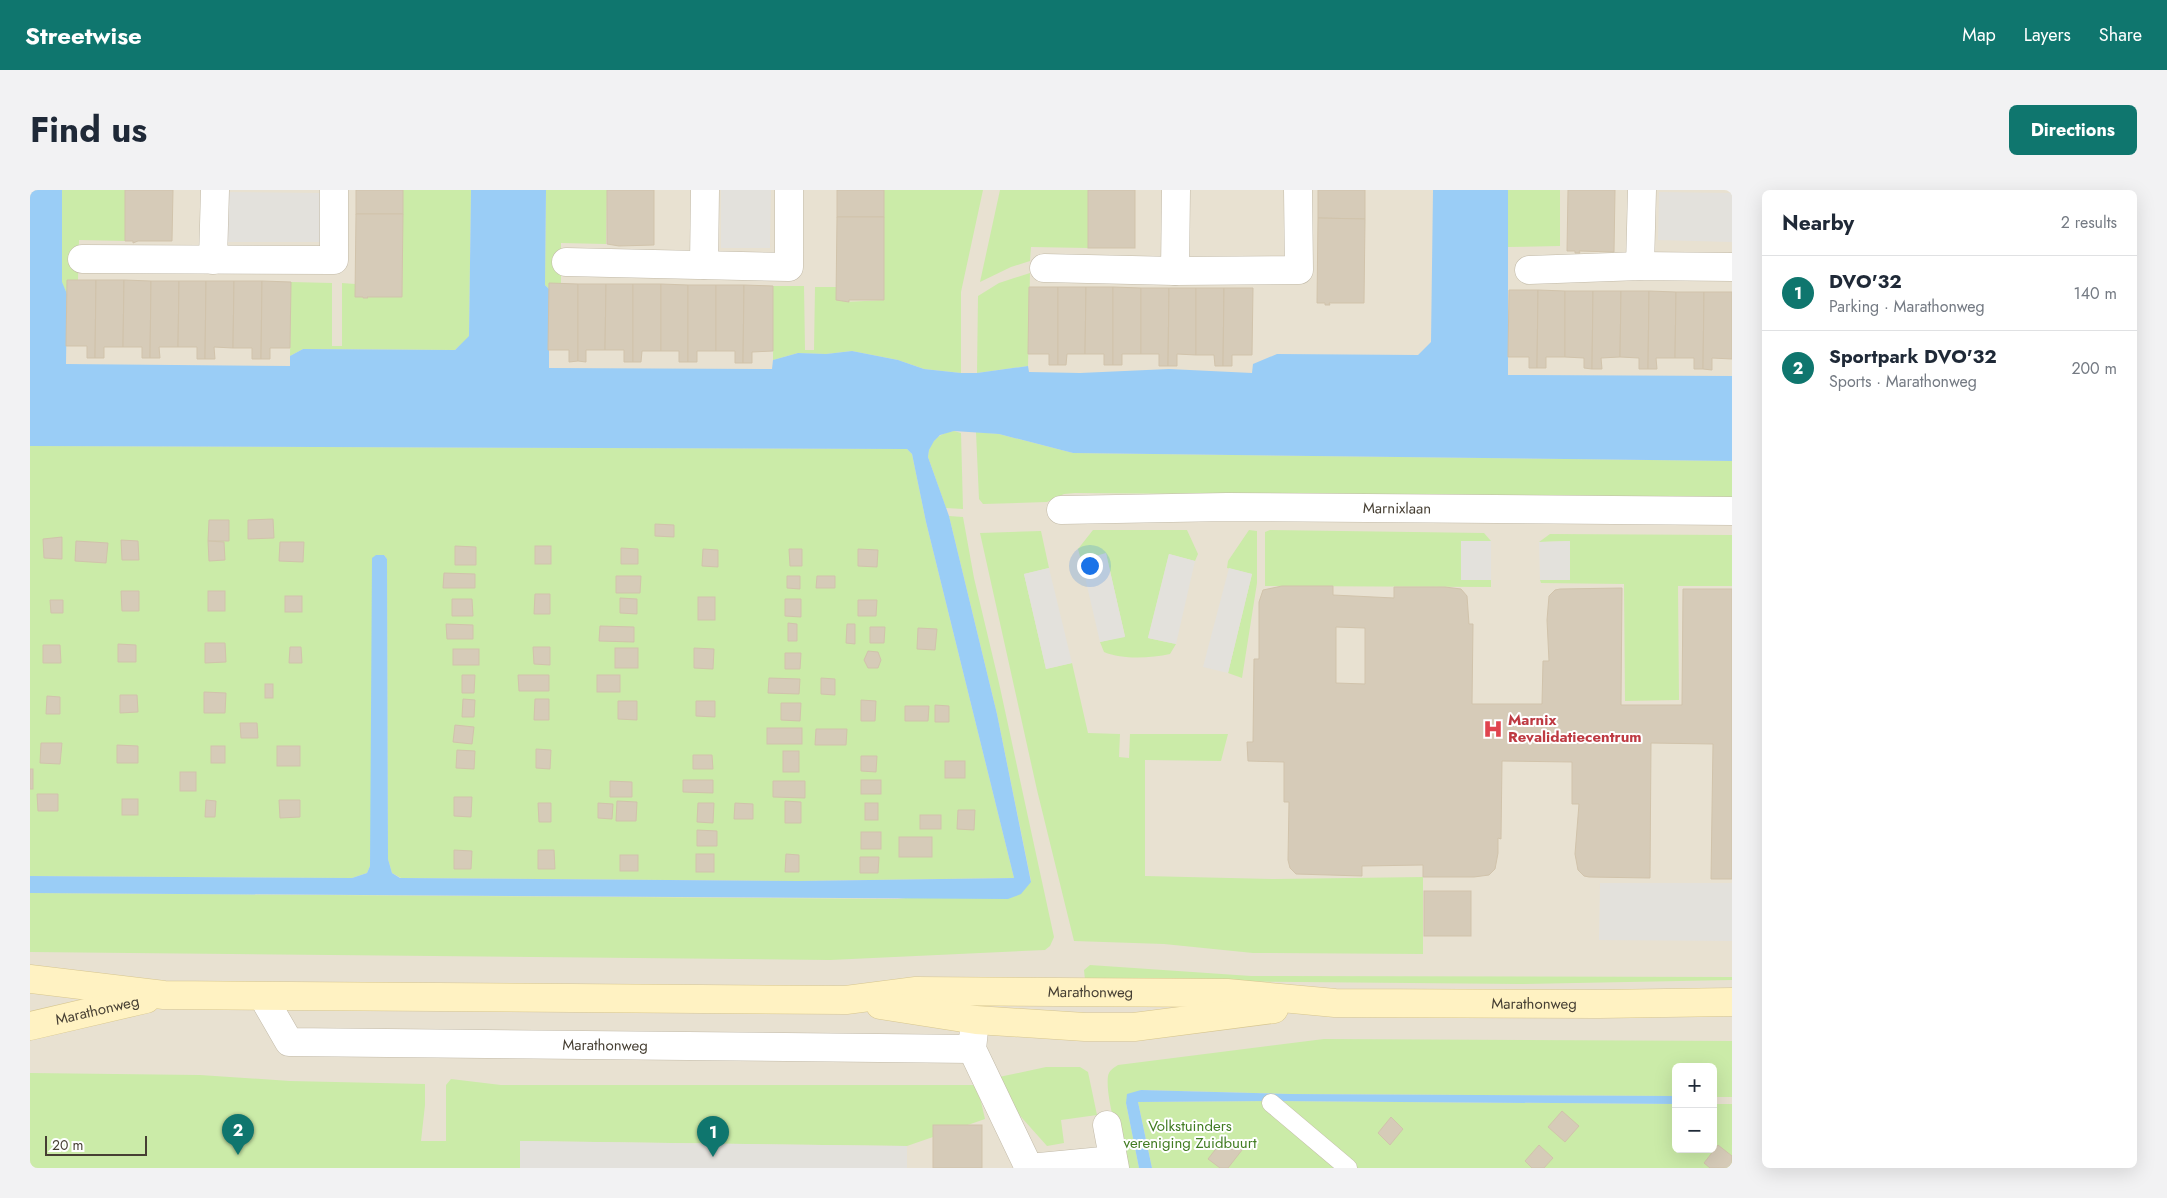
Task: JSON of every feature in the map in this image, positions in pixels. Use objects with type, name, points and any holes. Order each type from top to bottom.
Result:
[{"type":"main road","name":"Marathonweg","points":[[30,979],[164,995],[263,997],[846,1000],[916,991],[1227,993],[1335,1003],[1599,1004],[1732,1002]]},
{"type":"main road","name":"Marathonweg","points":[[30,1026],[164,995]]},
{"type":"main road","name":"Marathonweg","points":[[846,1000],[976,1020],[1085,1027],[1134,1027],[1335,1003]]},
{"type":"street","points":[[213,260],[215,190]]},
{"type":"street","points":[[82,258],[334,260],[334,190]]},
{"type":"street","points":[[704,190],[704,265]]},
{"type":"street","points":[[566,262],[789,267],[789,190]]},
{"type":"street","points":[[1174,271],[1176,190]]},
{"type":"street","points":[[1044,268],[1174,271],[1299,270],[1298,190]]},
{"type":"street","points":[[1640,266],[1642,190]]},
{"type":"street","points":[[1529,270],[1640,266],[1732,267]]},
{"type":"street","name":"Marnixlaan","points":[[1062,510],[1236,507],[1732,511]]},
{"type":"street","name":"Marathonweg","points":[[263,997],[289,1042],[972,1049]]},
{"type":"street","points":[[976,1020],[972,1049],[1029,1168],[1114,1164],[1107,1125]]},
{"type":"lane","points":[[1272,1103],[1348,1168]]},
{"type":"shaded area","points":[[30,190],[1732,190],[1732,1168],[30,1168]]},
{"type":"shaded area","points":[[721,190],[771,190],[770,248],[721,248]]},
{"type":"shaded area","points":[[225,192],[324,193],[323,242],[225,242]]},
{"type":"shaded area","points":[[1659,192],[1732,193],[1732,242],[1658,240]]},
{"type":"shaded area","points":[[1461,541],[1491,541],[1491,580],[1461,580]]},
{"type":"shaded area","points":[[1570,541],[1570,580],[1540,580],[1539,542]]},
{"type":"shaded area","points":[[1106,553],[1125,637],[1100,642],[1081,560]]},
{"type":"shaded area","points":[[1169,554],[1195,561],[1176,644],[1148,638]]},
{"type":"shaded area","points":[[1049,568],[1072,663],[1046,669],[1024,574]]},
{"type":"shaded area","points":[[1229,568],[1252,574],[1228,673],[1203,667]]},
{"type":"shaded area","points":[[1600,883],[1732,883],[1732,941],[1599,940]]},
{"type":"shaded area","points":[[520,1141],[907,1146],[907,1168],[520,1168]]},
{"type":"green space","points":[[62,190],[125,190],[125,241],[79,240],[78,280],[67,280],[67,294],[62,283]]},
{"type":"green space","points":[[403,190],[471,190],[469,337],[455,350],[303,349],[290,356],[291,282],[332,283],[332,346],[342,346],[342,283],[355,284],[363,298],[402,297]]},
{"type":"green space","points":[[546,190],[607,190],[606,244],[561,243],[561,284],[549,289],[545,285]]},
{"type":"green space","points":[[884,190],[983,190],[961,292],[961,373],[924,369],[898,360],[852,351],[826,354],[798,353],[773,360],[773,286],[804,286],[805,350],[814,350],[815,287],[837,287],[845,302],[884,300]]},
{"type":"green space","points":[[1000,190],[1088,190],[1088,248],[1031,247],[1030,261],[1011,267],[980,282]]},
{"type":"green space","points":[[1508,190],[1560,190],[1560,246],[1508,247]]},
{"type":"green space","points":[[1030,273],[1028,366],[977,373],[978,296],[999,283]]},
{"type":"green space","points":[[954,431],[961,433],[963,509],[946,508],[928,457],[930,446],[939,436]]},
{"type":"green space","points":[[976,432],[999,434],[1073,453],[1732,461],[1732,498],[1075,493],[1064,494],[1047,502],[983,504],[979,499]]},
{"type":"green space","points":[[30,446],[907,449],[912,454],[926,522],[1014,878],[798,881],[401,878],[392,873],[388,859],[387,559],[384,555],[370,866],[367,873],[352,878],[30,876]]},
{"type":"green space","points":[[949,516],[963,517],[974,578],[999,683],[1054,937],[1050,946],[1045,950],[830,960],[30,952],[30,893],[898,899],[1031,881],[997,714]]},
{"type":"green space","points":[[1093,530],[1187,530],[1198,554],[1195,561],[1169,554],[1148,638],[1176,644],[1170,654],[1137,657],[1112,655],[1104,652],[1100,642],[1125,636],[1106,554],[1081,560],[1078,549]]},
{"type":"green space","points":[[1249,530],[1257,531],[1257,583],[1242,678],[1228,673],[1252,574],[1227,568],[1228,561]]},
{"type":"green space","points":[[1270,530],[1484,533],[1491,541],[1461,542],[1461,580],[1491,580],[1491,587],[1265,586],[1265,532]]},
{"type":"green space","points":[[1041,531],[1049,568],[1024,574],[1046,669],[1072,663],[1088,733],[1120,734],[1119,757],[1129,758],[1130,734],[1228,734],[1221,761],[1145,760],[1145,876],[1275,879],[1423,877],[1423,954],[1253,953],[1164,944],[1074,941],[1037,790],[980,533]]},
{"type":"green space","points":[[1550,534],[1732,535],[1732,586],[1678,586],[1679,700],[1625,701],[1624,584],[1541,583],[1540,580],[1570,580],[1569,541],[1539,542]]},
{"type":"green space","points":[[1090,965],[1251,976],[1732,977],[1732,980],[1521,984],[1085,980],[1084,970]]},
{"type":"green space","points":[[1324,1039],[1732,1041],[1732,1097],[1717,1097],[1717,1063],[1672,1063],[1672,1096],[1290,1094],[1141,1090],[1127,1100],[1126,1103],[1139,1168],[1126,1168],[1111,1109],[1108,1085],[1109,1074],[1118,1065]]},
{"type":"green space","points":[[1046,1067],[1080,1067],[1088,1072],[1097,1115],[1061,1120],[1064,1143],[1047,1146],[1005,1099],[999,1077]]},
{"type":"green space","points":[[30,1073],[200,1075],[290,1081],[425,1084],[421,1141],[446,1141],[446,1085],[451,1079],[501,1085],[973,1085],[978,1089],[985,1119],[907,1146],[520,1141],[520,1168],[30,1168]]},
{"type":"green space","name":"Volkstuinders vereniging Zuidbuurt","points":[[1138,1102],[1672,1104],[1672,1153],[1717,1153],[1717,1104],[1732,1104],[1732,1168],[1152,1168]]},
{"type":"water","points":[[30,190],[62,190],[62,282],[67,294],[66,364],[290,366],[290,356],[303,349],[455,350],[469,336],[471,190],[546,190],[545,285],[549,289],[549,368],[772,369],[773,360],[798,353],[826,354],[852,351],[898,360],[924,369],[961,373],[977,373],[1028,366],[1029,372],[1080,373],[1169,369],[1252,373],[1253,364],[1277,354],[1418,355],[1431,342],[1433,190],[1508,190],[1508,375],[1732,376],[1732,461],[1073,453],[999,434],[954,431],[940,435],[929,450],[928,457],[949,516],[997,714],[1031,882],[1021,894],[1008,899],[30,893],[30,876],[352,878],[367,873],[370,866],[372,558],[376,555],[384,555],[387,559],[388,859],[392,873],[400,878],[798,881],[1014,878],[926,522],[912,454],[907,449],[30,446]]},
{"type":"water","points":[[1141,1090],[1290,1094],[1672,1096],[1672,1104],[1138,1102],[1152,1168],[1139,1168],[1126,1103],[1127,1094]]},
{"type":"building","points":[[125,190],[173,190],[172,241],[138,241],[133,243],[133,241],[125,241]]},
{"type":"building","points":[[356,190],[403,190],[403,214],[356,214]]},
{"type":"building","points":[[607,190],[654,190],[654,245],[619,246],[607,244]]},
{"type":"building","points":[[837,190],[884,190],[884,217],[837,217]]},
{"type":"building","points":[[1088,190],[1135,190],[1135,248],[1088,248]]},
{"type":"building","points":[[1318,190],[1365,190],[1365,219],[1318,218]]},
{"type":"building","points":[[1568,190],[1615,190],[1614,252],[1579,251],[1580,253],[1575,253],[1575,251],[1567,251]]},
{"type":"building","points":[[356,214],[403,214],[402,297],[355,297]]},
{"type":"building","points":[[837,217],[884,217],[884,300],[849,300],[849,302],[836,300]]},
{"type":"building","points":[[1318,218],[1365,219],[1364,303],[1329,303],[1330,305],[1325,305],[1325,303],[1317,303]]},
{"type":"building","points":[[67,280],[96,280],[95,358],[87,358],[87,346],[66,346]]},
{"type":"building","points":[[96,280],[124,280],[123,347],[104,347],[104,358],[95,358]]},
{"type":"building","points":[[124,280],[151,281],[150,358],[142,358],[142,347],[123,347]]},
{"type":"building","points":[[151,281],[179,281],[178,347],[159,347],[160,358],[150,358]]},
{"type":"building","points":[[179,281],[206,281],[205,359],[197,359],[197,347],[178,347]]},
{"type":"building","points":[[206,281],[234,281],[233,348],[214,347],[215,359],[205,359]]},
{"type":"building","points":[[234,281],[262,281],[261,359],[252,359],[252,348],[233,348]]},
{"type":"building","points":[[262,281],[291,282],[290,348],[270,348],[270,359],[261,359]]},
{"type":"building","points":[[549,283],[578,284],[578,361],[569,362],[569,350],[548,350]]},
{"type":"building","points":[[578,284],[606,284],[605,350],[586,350],[586,362],[578,361]]},
{"type":"building","points":[[606,284],[633,284],[633,362],[624,362],[624,350],[605,350]]},
{"type":"building","points":[[633,284],[661,284],[661,351],[642,351],[641,362],[633,362]]},
{"type":"building","points":[[661,284],[688,285],[688,362],[679,362],[679,351],[661,351]]},
{"type":"building","points":[[688,285],[716,285],[716,351],[697,351],[697,362],[688,362]]},
{"type":"building","points":[[716,285],[744,285],[743,363],[735,363],[735,351],[716,351]]},
{"type":"building","points":[[744,285],[773,286],[773,351],[752,352],[752,363],[743,363]]},
{"type":"building","points":[[1029,287],[1058,287],[1058,365],[1049,365],[1049,354],[1028,354]]},
{"type":"building","points":[[1058,287],[1086,287],[1085,354],[1067,354],[1066,365],[1058,365]]},
{"type":"building","points":[[1086,287],[1113,287],[1113,365],[1104,365],[1104,354],[1085,354]]},
{"type":"building","points":[[1113,287],[1141,288],[1141,354],[1122,354],[1122,365],[1113,365]]},
{"type":"building","points":[[1141,288],[1169,288],[1168,366],[1159,366],[1159,354],[1141,354]]},
{"type":"building","points":[[1169,288],[1196,288],[1196,355],[1177,354],[1177,366],[1168,366]]},
{"type":"building","points":[[1196,288],[1224,288],[1223,366],[1215,366],[1214,355],[1196,355]]},
{"type":"building","points":[[1224,288],[1253,288],[1252,355],[1232,355],[1232,366],[1223,366]]},
{"type":"building","points":[[1509,290],[1538,290],[1537,368],[1529,368],[1529,357],[1508,357]]},
{"type":"building","points":[[1538,290],[1565,291],[1565,357],[1546,357],[1546,368],[1537,368]]},
{"type":"building","points":[[1565,291],[1593,291],[1592,369],[1584,368],[1584,358],[1565,357]]},
{"type":"building","points":[[1593,291],[1621,291],[1620,357],[1601,358],[1602,369],[1592,369]]},
{"type":"building","points":[[1621,291],[1649,291],[1648,369],[1639,369],[1639,358],[1620,357]]},
{"type":"building","points":[[1649,291],[1676,292],[1675,358],[1656,358],[1657,369],[1648,369]]},
{"type":"building","points":[[1676,292],[1704,292],[1703,369],[1694,369],[1694,358],[1675,358]]},
{"type":"building","points":[[1704,292],[1732,292],[1732,359],[1712,358],[1712,370],[1703,369]]},
{"type":"building","points":[[273,519],[274,538],[248,539],[248,520]]},
{"type":"building","points":[[209,520],[229,520],[229,541],[208,541]]},
{"type":"building","points":[[655,524],[674,525],[674,537],[655,536]]},
{"type":"building","points":[[62,537],[62,559],[44,558],[43,539]]},
{"type":"building","points":[[121,540],[138,541],[139,560],[122,560]]},
{"type":"building","points":[[76,541],[108,543],[106,563],[75,561]]},
{"type":"building","points":[[208,541],[224,542],[225,560],[209,561]]},
{"type":"building","points":[[280,542],[304,542],[303,562],[279,561]]},
{"type":"building","points":[[455,546],[476,547],[476,565],[455,565]]},
{"type":"building","points":[[535,546],[551,546],[551,564],[535,564]]},
{"type":"building","points":[[621,548],[638,549],[638,564],[621,564]]},
{"type":"building","points":[[703,549],[718,550],[718,567],[702,566]]},
{"type":"building","points":[[789,549],[802,549],[802,566],[790,566]]},
{"type":"building","points":[[858,549],[878,550],[877,567],[858,566]]},
{"type":"building","points":[[444,573],[475,574],[475,588],[443,588]]},
{"type":"building","points":[[616,576],[641,576],[640,593],[616,593]]},
{"type":"building","points":[[787,576],[800,576],[800,589],[787,588]]},
{"type":"building","points":[[817,576],[835,576],[835,588],[816,588]]},
{"type":"building","name":"Marnix Revalidatiecentrum","points":[[1282,586],[1333,586],[1333,595],[1394,598],[1394,587],[1445,587],[1461,589],[1467,596],[1469,624],[1473,624],[1472,704],[1542,704],[1543,661],[1549,661],[1547,620],[1549,596],[1555,590],[1560,589],[1622,588],[1621,705],[1682,705],[1683,589],[1732,589],[1732,879],[1711,879],[1713,744],[1651,743],[1650,878],[1589,877],[1584,876],[1578,870],[1575,854],[1579,804],[1572,804],[1572,762],[1502,761],[1501,839],[1498,838],[1495,869],[1489,875],[1474,877],[1423,877],[1423,865],[1362,866],[1362,876],[1296,874],[1290,868],[1288,860],[1289,802],[1284,802],[1284,762],[1248,761],[1247,742],[1253,742],[1254,659],[1259,659],[1259,602],[1263,590]],"holes":[[[1336,627],[1365,628],[1365,684],[1336,683]]]},
{"type":"building","points":[[121,591],[139,591],[139,611],[122,611]]},
{"type":"building","points":[[208,591],[225,591],[225,611],[208,611]]},
{"type":"building","points":[[535,594],[550,594],[550,614],[534,614]]},
{"type":"building","points":[[285,596],[302,596],[302,612],[285,612]]},
{"type":"building","points":[[698,597],[715,597],[715,620],[698,620]]},
{"type":"building","points":[[620,598],[637,599],[637,614],[620,613]]},
{"type":"building","points":[[452,599],[472,599],[473,616],[452,616]]},
{"type":"building","points":[[785,599],[801,599],[801,617],[785,616]]},
{"type":"building","points":[[50,600],[63,600],[63,613],[51,613]]},
{"type":"building","points":[[858,600],[877,600],[876,616],[858,616]]},
{"type":"building","points":[[788,623],[797,624],[797,641],[788,641]]},
{"type":"building","points":[[446,624],[473,625],[473,639],[447,639]]},
{"type":"building","points":[[847,624],[855,624],[855,644],[846,643]]},
{"type":"building","points":[[600,626],[634,627],[634,642],[599,641]]},
{"type":"building","points":[[870,627],[885,627],[884,643],[870,643]]},
{"type":"building","points":[[918,628],[937,629],[935,650],[917,649]]},
{"type":"building","points":[[205,643],[225,643],[226,662],[205,663]]},
{"type":"building","points":[[118,644],[136,645],[136,662],[118,662]]},
{"type":"building","points":[[43,645],[60,645],[61,663],[43,663]]},
{"type":"building","points":[[290,647],[301,647],[302,663],[289,663]]},
{"type":"building","points":[[533,647],[550,647],[550,665],[534,664]]},
{"type":"building","points":[[615,648],[638,648],[638,668],[615,668]]},
{"type":"building","points":[[694,648],[714,649],[713,669],[694,668]]},
{"type":"building","points":[[453,649],[479,649],[479,665],[453,665]]},
{"type":"building","points":[[868,651],[878,652],[881,660],[878,668],[868,668],[864,660]]},
{"type":"building","points":[[785,653],[801,653],[800,669],[785,669]]},
{"type":"building","points":[[462,675],[475,675],[474,693],[462,693]]},
{"type":"building","points":[[518,675],[549,675],[549,691],[519,691]]},
{"type":"building","points":[[597,675],[620,675],[620,692],[597,692]]},
{"type":"building","points":[[769,678],[800,679],[799,694],[768,693]]},
{"type":"building","points":[[821,678],[835,679],[835,695],[821,694]]},
{"type":"building","points":[[265,684],[273,684],[273,698],[265,698]]},
{"type":"building","points":[[204,692],[226,693],[225,713],[204,713]]},
{"type":"building","points":[[120,695],[137,695],[138,712],[120,713]]},
{"type":"building","points":[[47,696],[60,697],[60,714],[46,714]]},
{"type":"building","points":[[463,699],[475,700],[474,717],[462,717]]},
{"type":"building","points":[[535,699],[549,699],[549,720],[534,720]]},
{"type":"building","points":[[861,700],[876,701],[875,721],[861,721]]},
{"type":"building","points":[[618,701],[637,701],[637,720],[618,719]]},
{"type":"building","points":[[696,701],[715,701],[715,717],[696,716]]},
{"type":"building","points":[[781,703],[801,703],[800,721],[781,720]]},
{"type":"building","points":[[935,705],[949,706],[949,722],[935,722]]},
{"type":"building","points":[[905,706],[929,706],[928,721],[905,721]]},
{"type":"building","points":[[240,723],[257,723],[258,738],[241,738]]},
{"type":"building","points":[[455,725],[474,727],[472,744],[453,742]]},
{"type":"building","points":[[767,728],[802,728],[802,744],[767,744]]},
{"type":"building","points":[[816,729],[847,729],[846,745],[815,745]]},
{"type":"building","points":[[41,743],[62,743],[60,764],[40,763]]},
{"type":"building","points":[[117,745],[138,746],[138,763],[117,763]]},
{"type":"building","points":[[211,746],[225,746],[225,763],[211,763]]},
{"type":"building","points":[[277,746],[300,746],[300,766],[277,766]]},
{"type":"building","points":[[536,749],[551,750],[550,769],[536,768]]},
{"type":"building","points":[[457,750],[475,751],[474,769],[456,768]]},
{"type":"building","points":[[783,751],[799,751],[799,772],[783,772]]},
{"type":"building","points":[[693,755],[712,755],[713,769],[693,769]]},
{"type":"building","points":[[861,756],[877,756],[876,772],[861,771]]},
{"type":"building","points":[[945,761],[965,761],[965,778],[945,778]]},
{"type":"building","points":[[30,769],[33,769],[33,789],[30,789]]},
{"type":"building","points":[[180,772],[196,772],[196,791],[180,791]]},
{"type":"building","points":[[683,780],[713,780],[713,793],[683,792]]},
{"type":"building","points":[[861,780],[881,780],[881,794],[861,794]]},
{"type":"building","points":[[610,781],[632,782],[632,797],[610,797]]},
{"type":"building","points":[[773,781],[805,781],[805,798],[773,797]]},
{"type":"building","points":[[37,794],[58,794],[58,811],[38,811]]},
{"type":"building","points":[[454,797],[472,797],[471,817],[454,816]]},
{"type":"building","points":[[122,799],[138,799],[138,815],[122,815]]},
{"type":"building","points":[[206,800],[216,801],[215,817],[205,817]]},
{"type":"building","points":[[279,800],[300,800],[300,817],[280,818]]},
{"type":"building","points":[[617,801],[637,802],[636,821],[616,821]]},
{"type":"building","points":[[785,801],[801,802],[801,823],[785,823]]},
{"type":"building","points":[[538,803],[551,803],[551,822],[539,822]]},
{"type":"building","points":[[598,803],[613,804],[612,819],[598,818]]},
{"type":"building","points":[[698,803],[714,803],[713,823],[697,822]]},
{"type":"building","points":[[735,803],[753,804],[753,819],[734,819]]},
{"type":"building","points":[[865,803],[878,803],[878,820],[865,820]]},
{"type":"building","points":[[958,810],[975,810],[974,830],[957,829]]},
{"type":"building","points":[[920,815],[941,815],[941,829],[920,829]]},
{"type":"building","points":[[697,830],[717,831],[717,846],[697,846]]},
{"type":"building","points":[[861,832],[881,832],[881,849],[861,849]]},
{"type":"building","points":[[899,837],[932,837],[932,857],[899,857]]},
{"type":"building","points":[[454,850],[472,851],[471,869],[454,869]]},
{"type":"building","points":[[538,850],[554,850],[555,869],[538,869]]},
{"type":"building","points":[[696,854],[714,854],[714,872],[696,872]]},
{"type":"building","points":[[786,854],[799,855],[799,872],[785,872]]},
{"type":"building","points":[[620,855],[638,855],[638,871],[620,871]]},
{"type":"building","points":[[860,857],[879,857],[878,873],[860,873]]},
{"type":"building","points":[[1424,891],[1471,891],[1471,936],[1424,936]]},
{"type":"building","points":[[1562,1111],[1579,1126],[1565,1142],[1548,1127]]},
{"type":"building","points":[[1391,1117],[1403,1129],[1390,1145],[1378,1133]]},
{"type":"building","points":[[933,1125],[982,1125],[982,1168],[933,1168]]},
{"type":"building","points":[[1225,1137],[1242,1150],[1228,1168],[1220,1168],[1208,1159]]},
{"type":"building","points":[[1539,1145],[1553,1158],[1544,1168],[1532,1168],[1525,1161]]},
{"type":"building","points":[[1718,1145],[1732,1156],[1731,1168],[1710,1168],[1704,1163],[1712,1153],[1717,1153]]},
{"type":"place","name":"Marnix Revalidatiecentrum","points":[[1493,729]]},
{"type":"place","name":"Sportpark DVO'32","points":[[238,1155]]},
{"type":"place","name":"DVO'32","points":[[713,1157]]}]
